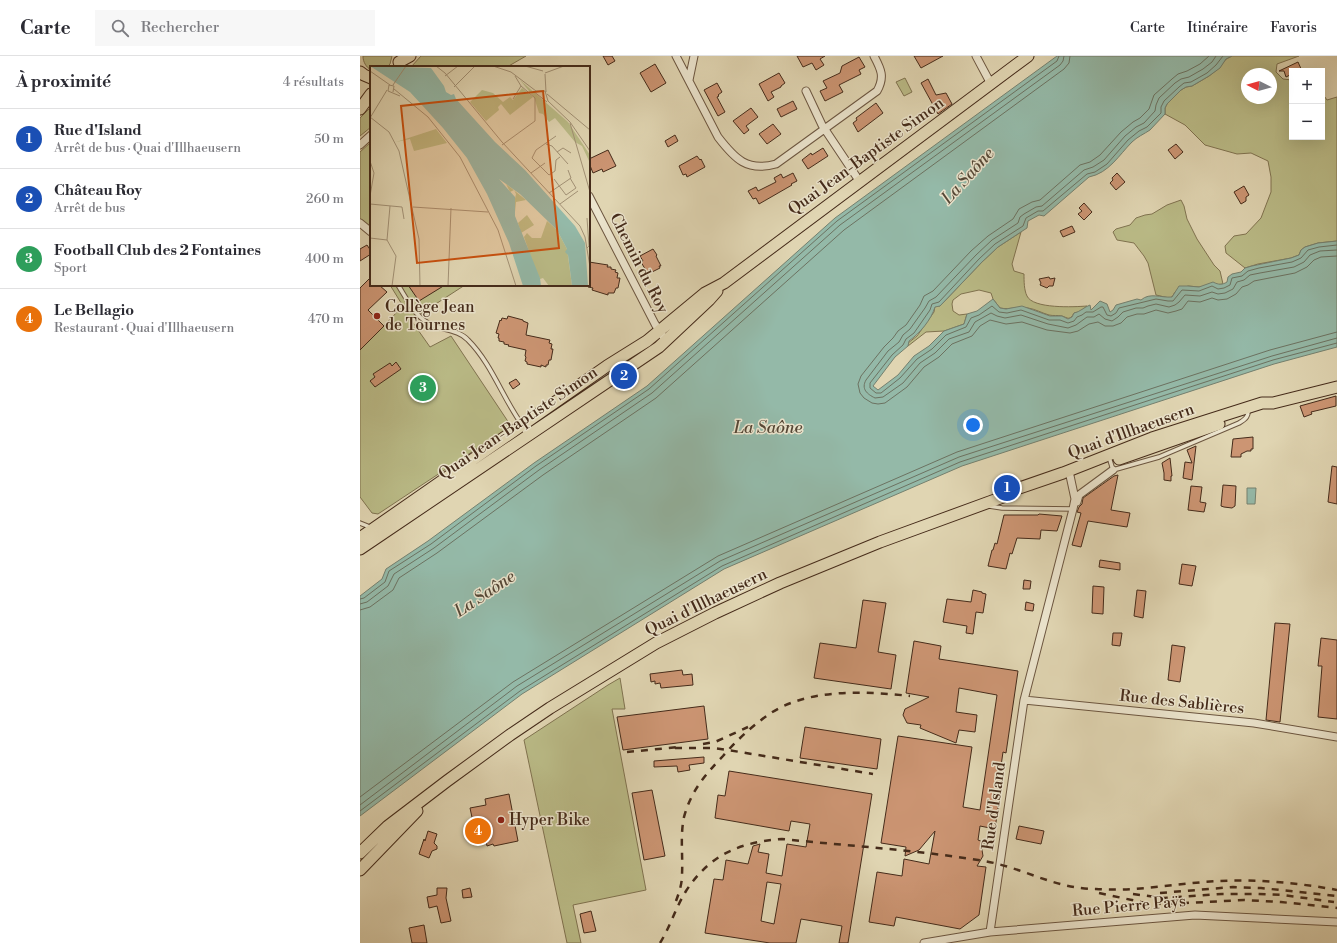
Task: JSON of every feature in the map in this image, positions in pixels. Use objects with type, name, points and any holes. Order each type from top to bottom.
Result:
[{"type":"main road","points":[[398,62],[410,56]]},
{"type":"main road","name":"Quai Jean-Baptiste Simon","points":[[360,549],[376,533],[607,366],[647,341],[705,294],[724,283],[809,218],[860,182],[1028,56]]},
{"type":"main road","points":[[360,72],[370,78]]},
{"type":"main road","points":[[360,109],[370,95]]},
{"type":"main road","name":"Quai Jean-Baptiste Simon","points":[[360,538],[376,533],[526,437],[653,351],[709,300],[724,283]]},
{"type":"main road","name":"Quai d'Illhaeusern","points":[[360,853],[388,826],[447,781],[550,708],[656,643],[715,613],[780,583],[873,545],[1003,497],[1010,498],[1070,473],[1110,462],[1152,438],[1248,410],[1262,403],[1273,403],[1337,387]]},
{"type":"main road","name":"Quai d'Illhaeusern","points":[[360,870],[447,781]]},
{"type":"street","points":[[676,56],[718,137],[735,157],[747,164],[757,167],[765,167],[776,164],[877,91],[882,74],[874,56]]},
{"type":"street","points":[[689,80],[694,56]]},
{"type":"street","points":[[976,56],[991,84]]},
{"type":"street","points":[[806,91],[824,129],[860,182]]},
{"type":"street","points":[[360,145],[370,136]]},
{"type":"street","name":"Chemin du Roy","points":[[590,198],[659,330],[666,340]]},
{"type":"street","points":[[360,223],[370,231]]},
{"type":"street","points":[[1071,509],[1077,504],[1079,494],[1110,462]]},
{"type":"street","name":"Rue d'Island","points":[[990,932],[1024,700],[1071,509],[1075,499],[1070,473]]},
{"type":"street","name":"Rue des Sablières","points":[[1024,700],[1254,723],[1337,737]]},
{"type":"street","name":"Rue Pierre Paÿs","points":[[924,943],[990,932],[1195,915],[1337,922]]},
{"type":"lane","points":[[399,286],[415,314],[433,326],[450,330],[467,338],[480,355],[523,426],[526,437]]},
{"type":"lane","points":[[1110,462],[1159,457],[1239,423],[1246,418],[1248,410]]},
{"type":"lane","points":[[986,503],[988,506],[1002,508],[1071,509]]},
{"type":"lane","points":[[360,523],[376,533]]},
{"type":"green space","points":[[363,56],[392,56],[388,66],[370,66],[370,69],[365,64]]},
{"type":"green space","points":[[421,56],[526,56],[509,66],[412,66]]},
{"type":"green space","points":[[1232,56],[1299,56],[1277,64],[1276,68],[1241,68],[1241,104],[1277,104],[1277,73],[1283,79],[1289,80],[1289,140],[1325,140],[1325,97],[1327,100],[1337,97],[1337,241],[1318,243],[1305,247],[1301,250],[1299,255],[1291,258],[1245,268],[1226,253],[1225,246],[1234,236],[1246,234],[1261,218],[1271,192],[1271,177],[1268,161],[1251,153],[1237,154],[1205,145],[1185,125],[1165,114],[1167,104],[1181,90],[1192,86],[1219,68],[1226,59]]},
{"type":"green space","points":[[905,78],[912,92],[904,96],[896,82]]},
{"type":"green space","points":[[370,108],[370,128],[360,136],[360,118]]},
{"type":"green space","points":[[370,143],[370,230],[360,223],[360,152]]},
{"type":"green space","points":[[1181,200],[1187,219],[1197,239],[1214,265],[1220,271],[1223,284],[1199,287],[1188,286],[1175,292],[1172,297],[1169,298],[1156,295],[1148,263],[1134,243],[1117,240],[1113,232],[1116,229],[1130,225],[1136,218],[1152,214],[1167,205]]},
{"type":"green space","points":[[1021,232],[1012,264],[1014,271],[1024,274],[1027,296],[1037,303],[1045,305],[1064,307],[1087,306],[1080,312],[1074,313],[1069,318],[1049,315],[1028,308],[1000,308],[993,299],[991,293],[979,290],[961,294],[953,300],[952,304],[953,311],[959,315],[967,314],[964,324],[944,331],[926,332],[908,346],[908,343],[917,336],[934,312],[935,306],[940,306],[998,247]]},
{"type":"green space","points":[[391,286],[463,286],[411,320],[430,347],[451,336],[511,426],[378,514],[372,513],[360,497],[360,350],[403,306]]},
{"type":"green space","points":[[620,678],[625,709],[612,709],[646,890],[573,905],[581,943],[567,943],[524,740]]},
{"type":"water","name":"La Saône","points":[[1057,56],[1232,56],[1226,59],[1220,68],[1209,76],[1192,86],[1181,90],[1167,104],[1165,114],[1154,126],[1134,140],[1108,168],[1089,177],[1044,216],[1039,215],[1028,221],[1027,228],[998,247],[940,306],[935,307],[925,326],[909,341],[908,346],[895,357],[873,386],[878,390],[898,375],[914,356],[929,346],[944,331],[964,324],[967,314],[977,311],[993,299],[1000,308],[1006,309],[1022,306],[1050,316],[1062,316],[1068,319],[1072,317],[1074,313],[1090,305],[1091,310],[1100,301],[1107,304],[1110,312],[1116,305],[1137,299],[1141,300],[1148,296],[1172,297],[1179,286],[1199,287],[1213,282],[1224,284],[1227,282],[1228,277],[1232,274],[1241,272],[1245,268],[1291,258],[1299,255],[1301,250],[1305,247],[1318,243],[1337,241],[1337,347],[1274,364],[962,466],[724,569],[522,694],[360,816],[360,596],[382,579],[386,569],[428,541],[534,463],[647,386],[835,218]]},
{"type":"water","points":[[1247,488],[1256,488],[1255,504],[1247,504]]},
{"type":"building","points":[[603,56],[612,56],[615,61],[608,65]]},
{"type":"building","points":[[797,56],[825,56],[820,59],[824,65],[816,70],[812,63],[803,67]]},
{"type":"building","points":[[914,56],[943,56],[921,68]]},
{"type":"building","points":[[859,57],[865,67],[859,70],[861,74],[839,85],[843,92],[825,101],[820,91],[827,88],[823,81],[840,73],[842,66]]},
{"type":"building","points":[[1298,62],[1301,68],[1289,68],[1289,76],[1286,77],[1284,71],[1279,71]]},
{"type":"building","points":[[655,64],[666,83],[651,92],[640,73]]},
{"type":"building","points":[[779,73],[785,83],[781,87],[771,92],[774,97],[768,101],[759,84]]},
{"type":"building","points":[[928,79],[936,95],[946,93],[952,104],[938,114],[921,83]]},
{"type":"building","points":[[717,83],[722,92],[717,97],[725,112],[718,116],[704,90]]},
{"type":"building","points":[[793,101],[797,109],[781,117],[777,109]]},
{"type":"building","points":[[876,103],[883,113],[858,132],[853,123],[857,120],[856,118]]},
{"type":"building","points":[[751,108],[758,117],[746,126],[749,130],[744,134],[733,121]]},
{"type":"building","points":[[773,124],[781,134],[767,144],[759,134]]},
{"type":"building","points":[[675,135],[678,141],[668,147],[665,141]]},
{"type":"building","points":[[1176,144],[1183,152],[1175,159],[1168,150]]},
{"type":"building","points":[[823,148],[828,156],[808,169],[802,160],[811,153],[812,155]]},
{"type":"building","points":[[608,150],[616,166],[603,172],[602,169],[593,173],[590,166],[590,159]]},
{"type":"building","points":[[697,156],[700,160],[701,159],[705,167],[687,177],[686,174],[683,175],[679,166]]},
{"type":"building","points":[[793,173],[797,181],[759,204],[756,198],[753,199],[748,191],[756,187],[758,191],[776,182],[774,178],[781,174],[783,178]]},
{"type":"building","points":[[1117,173],[1125,182],[1116,190],[1110,183],[1113,180],[1112,178]]},
{"type":"building","points":[[1244,186],[1249,195],[1246,197],[1246,201],[1241,204],[1234,192]]},
{"type":"building","points":[[1084,203],[1092,212],[1084,220],[1078,214],[1082,211],[1079,208]]},
{"type":"building","points":[[1072,226],[1075,232],[1063,237],[1060,231]]},
{"type":"building","points":[[367,245],[370,250],[370,255],[360,261],[360,249]]},
{"type":"building","points":[[653,249],[661,266],[648,274],[641,262],[643,261],[640,256]]},
{"type":"building","points":[[590,262],[608,265],[607,267],[611,267],[611,269],[616,270],[615,272],[618,273],[617,278],[620,278],[618,288],[616,288],[614,293],[608,293],[608,295],[592,290],[593,288],[588,287],[590,286]]},
{"type":"building","points":[[1049,277],[1050,279],[1055,278],[1053,286],[1049,286],[1047,288],[1040,285],[1041,283],[1039,279]]},
{"type":"building","points":[[370,278],[370,286],[380,286],[387,292],[368,310],[384,326],[360,350],[360,288]]},
{"type":"building","points":[[409,286],[443,286],[419,301]]},
{"type":"building","points":[[508,316],[528,323],[526,335],[550,340],[549,343],[552,344],[551,349],[553,349],[551,360],[549,360],[546,367],[527,364],[525,361],[526,350],[508,346],[509,345],[504,344],[504,342],[499,341],[499,334],[496,333],[500,320],[501,321],[502,318],[507,319]]},
{"type":"building","points":[[396,362],[401,369],[375,387],[370,381],[375,377],[373,374],[390,363],[392,366]]},
{"type":"building","points":[[516,379],[520,384],[513,389],[509,383]]},
{"type":"building","points":[[1336,396],[1336,406],[1311,412],[1312,414],[1304,417],[1300,406]]},
{"type":"building","points":[[1253,437],[1253,449],[1251,449],[1251,451],[1241,454],[1241,457],[1231,457],[1233,439]]},
{"type":"building","points":[[1196,446],[1192,480],[1183,478],[1185,462],[1192,463],[1187,450]]},
{"type":"building","points":[[1170,458],[1172,476],[1171,481],[1164,480],[1162,463]]},
{"type":"building","points":[[1332,466],[1337,467],[1337,504],[1328,502]]},
{"type":"building","points":[[1118,475],[1111,510],[1130,513],[1127,527],[1088,521],[1081,547],[1072,545],[1081,513],[1077,512],[1082,504],[1083,498],[1114,476]]},
{"type":"building","points":[[1223,485],[1236,486],[1235,506],[1232,508],[1221,506]]},
{"type":"building","points":[[1191,486],[1202,487],[1200,502],[1206,503],[1204,512],[1188,510]]},
{"type":"building","points":[[1039,514],[1062,516],[1057,531],[1041,530],[1040,539],[1017,538],[1012,554],[1010,553],[1006,569],[988,566],[992,550],[995,543],[997,544],[1004,515]]},
{"type":"building","points":[[1100,560],[1120,563],[1120,570],[1099,567]]},
{"type":"building","points":[[1182,564],[1196,566],[1192,586],[1179,584]]},
{"type":"building","points":[[1024,580],[1031,581],[1030,589],[1023,589]]},
{"type":"building","points":[[1093,586],[1104,587],[1103,614],[1092,613]]},
{"type":"building","points":[[973,590],[986,594],[983,613],[976,612],[973,634],[966,633],[967,626],[943,622],[947,599],[971,602]]},
{"type":"building","points":[[1137,590],[1146,591],[1143,618],[1134,616]]},
{"type":"building","points":[[863,600],[886,603],[878,652],[896,655],[891,689],[814,678],[820,643],[856,648]]},
{"type":"building","points":[[1026,602],[1034,604],[1033,611],[1025,610]]},
{"type":"building","points":[[1275,623],[1290,624],[1280,722],[1266,720]]},
{"type":"building","points":[[1113,633],[1122,633],[1120,646],[1112,645]]},
{"type":"building","points":[[1321,638],[1337,640],[1337,719],[1318,717],[1322,666],[1318,666]]},
{"type":"building","points":[[914,641],[941,646],[939,659],[1018,671],[1006,753],[1003,752],[1001,766],[1004,766],[995,829],[980,826],[978,840],[983,842],[985,845],[982,850],[983,856],[977,866],[986,867],[979,915],[960,929],[896,917],[894,926],[869,922],[877,872],[902,876],[904,859],[929,864],[935,831],[919,850],[905,856],[906,847],[881,843],[898,736],[972,747],[963,807],[980,810],[997,695],[959,688],[956,712],[977,715],[975,732],[959,730],[956,743],[920,728],[921,725],[907,723],[903,715],[905,709],[929,697],[906,693]]},
{"type":"building","points":[[1172,645],[1185,647],[1180,682],[1168,680]]},
{"type":"building","points":[[682,670],[683,675],[692,674],[693,685],[661,688],[660,683],[655,684],[655,681],[651,682],[650,674]]},
{"type":"building","points":[[704,706],[708,739],[623,750],[617,717]]},
{"type":"building","points":[[805,727],[881,739],[877,769],[800,758]]},
{"type":"building","points":[[704,757],[704,763],[689,765],[690,770],[678,772],[677,766],[654,767],[654,761]]},
{"type":"building","points":[[729,771],[872,794],[848,943],[839,943],[842,926],[801,919],[796,943],[770,943],[705,933],[714,879],[723,880],[726,860],[748,864],[753,846],[760,844],[758,852],[769,854],[766,873],[782,876],[787,844],[806,847],[810,824],[791,821],[789,831],[715,818],[718,795],[725,796]],"holes":[[[767,882],[781,884],[774,924],[761,921]]]},
{"type":"building","points":[[652,790],[665,856],[644,860],[632,793]]},
{"type":"building","name":"Hyper Bike","points":[[509,794],[518,841],[494,846],[493,844],[487,846],[486,841],[476,843],[470,808],[486,805],[485,799]]},
{"type":"building","points":[[1019,826],[1044,831],[1041,844],[1016,839]]},
{"type":"building","points":[[428,831],[437,834],[434,843],[437,846],[437,849],[432,851],[429,858],[419,854]]},
{"type":"building","points":[[437,888],[447,888],[446,898],[451,921],[441,923],[437,906],[429,908],[427,897],[437,895]]},
{"type":"building","points":[[470,888],[472,897],[463,898],[462,890]]},
{"type":"building","points":[[591,911],[596,931],[584,933],[580,914]]},
{"type":"building","points":[[424,925],[427,943],[412,943],[409,928]]},
{"type":"railway","points":[[676,901],[682,878],[682,838],[684,817],[687,808],[699,784],[710,770],[750,729],[783,706],[818,696],[855,693],[910,696]]},
{"type":"railway","points":[[703,744],[715,742],[748,727]]},
{"type":"railway","points":[[627,752],[679,747]]},
{"type":"railway","points":[[675,748],[713,748],[873,774]]},
{"type":"railway","points":[[660,943],[686,891],[695,878],[705,868],[716,859],[740,847],[753,843],[782,839],[909,851],[984,861],[1007,866],[1052,882],[1074,887],[1111,890],[1219,881],[1263,881],[1308,885],[1337,890]]},
{"type":"railway","points":[[1160,893],[1233,887],[1261,888],[1337,896]]},
{"type":"railway","points":[[1099,893],[1141,902],[1167,904],[1244,900],[1337,908]]},
{"type":"railway","points":[[1133,894],[1164,898],[1222,894],[1258,894],[1283,895],[1334,902]]},
{"type":"place","name":"Collège Jean de Tournes","points":[[377,316]]},
{"type":"place","name":"Château Roy","points":[[624,376]]},
{"type":"place","name":"Football Club des 2 Fontaines","points":[[423,388]]},
{"type":"place","name":"Rue d'Island","points":[[1007,488]]},
{"type":"place","name":"Hyper Bike","points":[[501,820]]},
{"type":"place","name":"Le Bellagio","points":[[478,831]]}]
